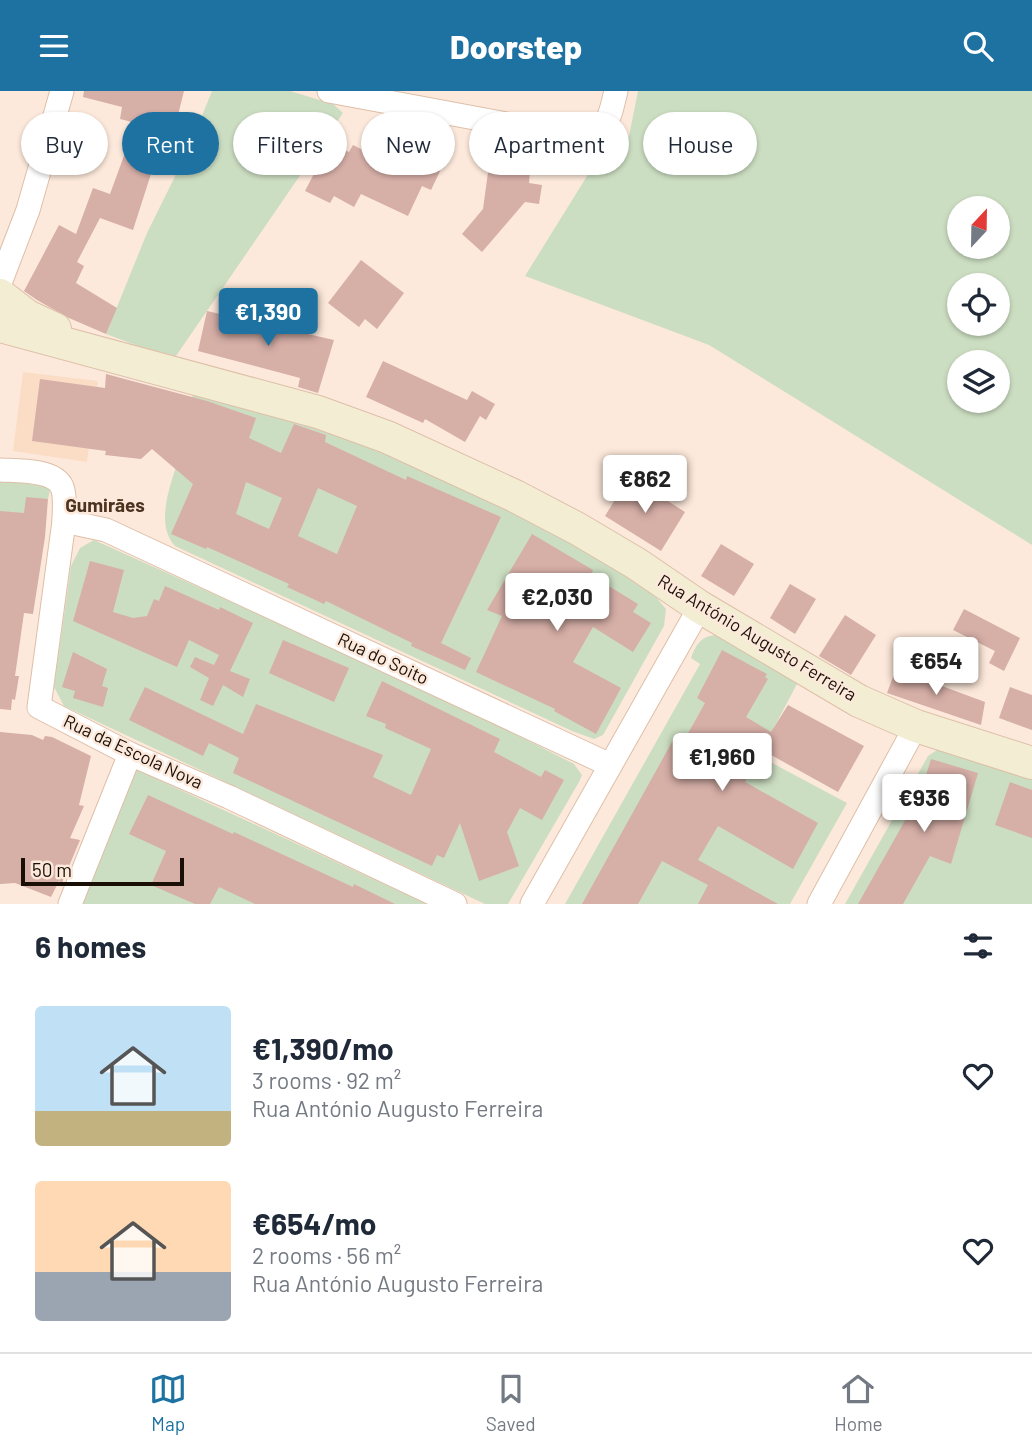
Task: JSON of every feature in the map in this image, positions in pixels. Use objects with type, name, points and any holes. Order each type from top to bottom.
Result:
[{"type":"street","points":[[329,91],[582,138],[599,132],[610,117],[616,91]]},
{"type":"street","points":[[0,283],[67,94]]},
{"type":"street","name":"Rua António Augusto Ferreira","points":[[0,295],[27,316],[57,331],[137,363]]},
{"type":"street","name":"Rua António Augusto Ferreira","points":[[0,326],[318,412],[420,451],[578,529],[701,607],[859,701],[916,726],[1032,763]]},
{"type":"street","name":"Rua da Escola Nova","points":[[0,470],[52,477],[61,485],[64,498],[64,521],[39,707],[130,754],[229,797],[455,904]]},
{"type":"street","name":"Rua do Soito","points":[[64,521],[106,530],[610,765]]},
{"type":"street","points":[[532,904],[701,607]]},
{"type":"street","points":[[820,904],[916,726]]},
{"type":"street","points":[[70,904],[130,754]]},
{"type":"shaded area","points":[[23,372],[98,381],[87,462],[13,451]]},
{"type":"green space","points":[[212,91],[290,91],[333,104],[342,112],[233,112],[233,175],[300,175],[176,356],[106,334],[147,233],[176,175],[219,175],[219,112],[204,112]]},
{"type":"green space","points":[[638,91],[1032,91],[1032,545],[709,345],[525,276],[588,175],[629,175],[629,136]]},
{"type":"green space","points":[[195,388],[342,432],[575,542],[656,597],[666,609],[664,626],[603,735],[594,739],[572,731],[175,546],[169,536],[165,513],[170,486],[182,450],[177,447]]},
{"type":"green space","points":[[0,480],[45,486],[50,490],[48,499],[0,544]]},
{"type":"green space","points":[[94,540],[451,701],[574,764],[582,775],[579,782],[508,904],[485,904],[64,706],[54,687],[71,566],[80,548]]},
{"type":"green space","points":[[715,635],[798,682],[759,756],[847,803],[790,904],[565,904],[700,664],[691,658],[695,649],[699,642]]},
{"type":"green space","points":[[943,746],[1032,774],[1032,904],[845,904],[928,756]]},
{"type":"green space","points":[[135,769],[427,904],[80,904]]},
{"type":"building","points":[[84,91],[184,91],[179,112],[122,112],[122,120],[120,119],[122,107],[83,97]]},
{"type":"building","points":[[353,145],[361,149],[361,175],[438,175],[431,190],[422,186],[408,216],[361,194],[354,207],[334,196],[330,203],[305,191],[313,175],[347,175],[347,151]]},
{"type":"building","points":[[122,161],[122,175],[151,175],[133,230],[100,218],[77,262],[84,266],[76,283],[117,308],[106,334],[69,318],[24,291],[59,225],[76,234],[93,188],[110,194]]},
{"type":"building","points":[[488,175],[530,175],[529,183],[542,185],[539,204],[525,202],[482,252],[462,234],[483,209]]},
{"type":"building","points":[[361,260],[404,293],[377,329],[365,319],[359,327],[328,303]]},
{"type":"building","points":[[207,311],[334,340],[318,393],[298,387],[300,378],[198,351]]},
{"type":"building","points":[[383,361],[467,400],[472,391],[495,404],[486,420],[480,416],[465,442],[425,419],[423,423],[366,397]]},
{"type":"building","points":[[106,374],[207,401],[256,418],[249,438],[281,453],[294,424],[326,435],[325,442],[406,480],[407,476],[501,517],[441,643],[471,658],[465,670],[411,646],[412,643],[326,601],[324,604],[287,587],[289,584],[171,534],[193,484],[152,449],[141,459],[105,455],[106,451],[32,441],[40,379],[105,388]],"holes":[[[246,482],[282,498],[269,529],[236,514]],[[318,488],[357,506],[337,554],[298,536]]]},
{"type":"building","points":[[626,482],[640,491],[643,485],[685,512],[661,551],[605,516]]},
{"type":"building","points":[[26,497],[48,499],[45,537],[33,614],[24,613],[15,676],[19,676],[15,700],[12,699],[11,710],[0,709],[0,511],[24,513]]},
{"type":"building","points":[[532,534],[593,570],[591,575],[638,604],[633,612],[651,623],[633,652],[593,627],[573,662],[621,688],[596,734],[554,711],[555,709],[476,672],[502,616],[487,610]]},
{"type":"building","points":[[721,544],[754,564],[734,596],[701,576]]},
{"type":"building","points":[[90,561],[124,570],[113,612],[133,618],[147,616],[154,599],[159,601],[165,586],[253,623],[230,671],[250,679],[243,697],[223,685],[213,706],[200,700],[209,678],[190,667],[195,657],[214,665],[219,655],[189,640],[177,667],[73,621]]},
{"type":"building","points":[[790,584],[816,599],[795,634],[770,618]]},
{"type":"building","points":[[964,609],[1020,638],[1004,671],[989,663],[995,651],[953,630]]},
{"type":"building","points":[[845,615],[876,635],[851,675],[819,656]]},
{"type":"building","points":[[283,640],[349,668],[334,702],[269,673]]},
{"type":"building","points":[[722,650],[767,674],[765,677],[768,679],[746,717],[771,732],[788,705],[864,746],[838,792],[762,750],[745,782],[818,823],[793,869],[718,826],[698,860],[778,904],[698,904],[708,885],[662,861],[638,904],[582,904],[677,733],[686,737],[705,703],[697,698]]},
{"type":"building","points":[[73,652],[107,669],[102,686],[108,688],[103,707],[73,698],[75,691],[62,687]]},
{"type":"building","points":[[896,669],[985,702],[981,725],[887,693]]},
{"type":"building","points":[[382,681],[500,739],[494,752],[541,777],[545,770],[564,780],[542,820],[520,808],[507,832],[519,866],[479,881],[460,823],[444,858],[437,855],[432,866],[233,773],[239,758],[209,743],[203,756],[129,720],[145,687],[243,734],[256,704],[383,755],[373,777],[411,795],[431,749],[366,716]]},
{"type":"building","points":[[1010,687],[1032,695],[1032,730],[999,718]]},
{"type":"building","points":[[0,732],[32,735],[43,740],[45,736],[52,737],[91,756],[79,805],[84,806],[70,838],[80,840],[62,883],[59,881],[51,897],[15,883],[0,884]]},
{"type":"building","points":[[931,759],[978,773],[951,864],[930,856],[903,904],[858,904],[907,817],[912,820]]},
{"type":"building","points":[[1010,782],[1032,790],[1032,838],[995,825]]},
{"type":"building","points":[[148,795],[395,904],[255,904],[219,887],[210,904],[195,904],[151,885],[166,851],[129,834]]},
{"type":"district","name":"Gumirães","points":[[105,505]]}]
